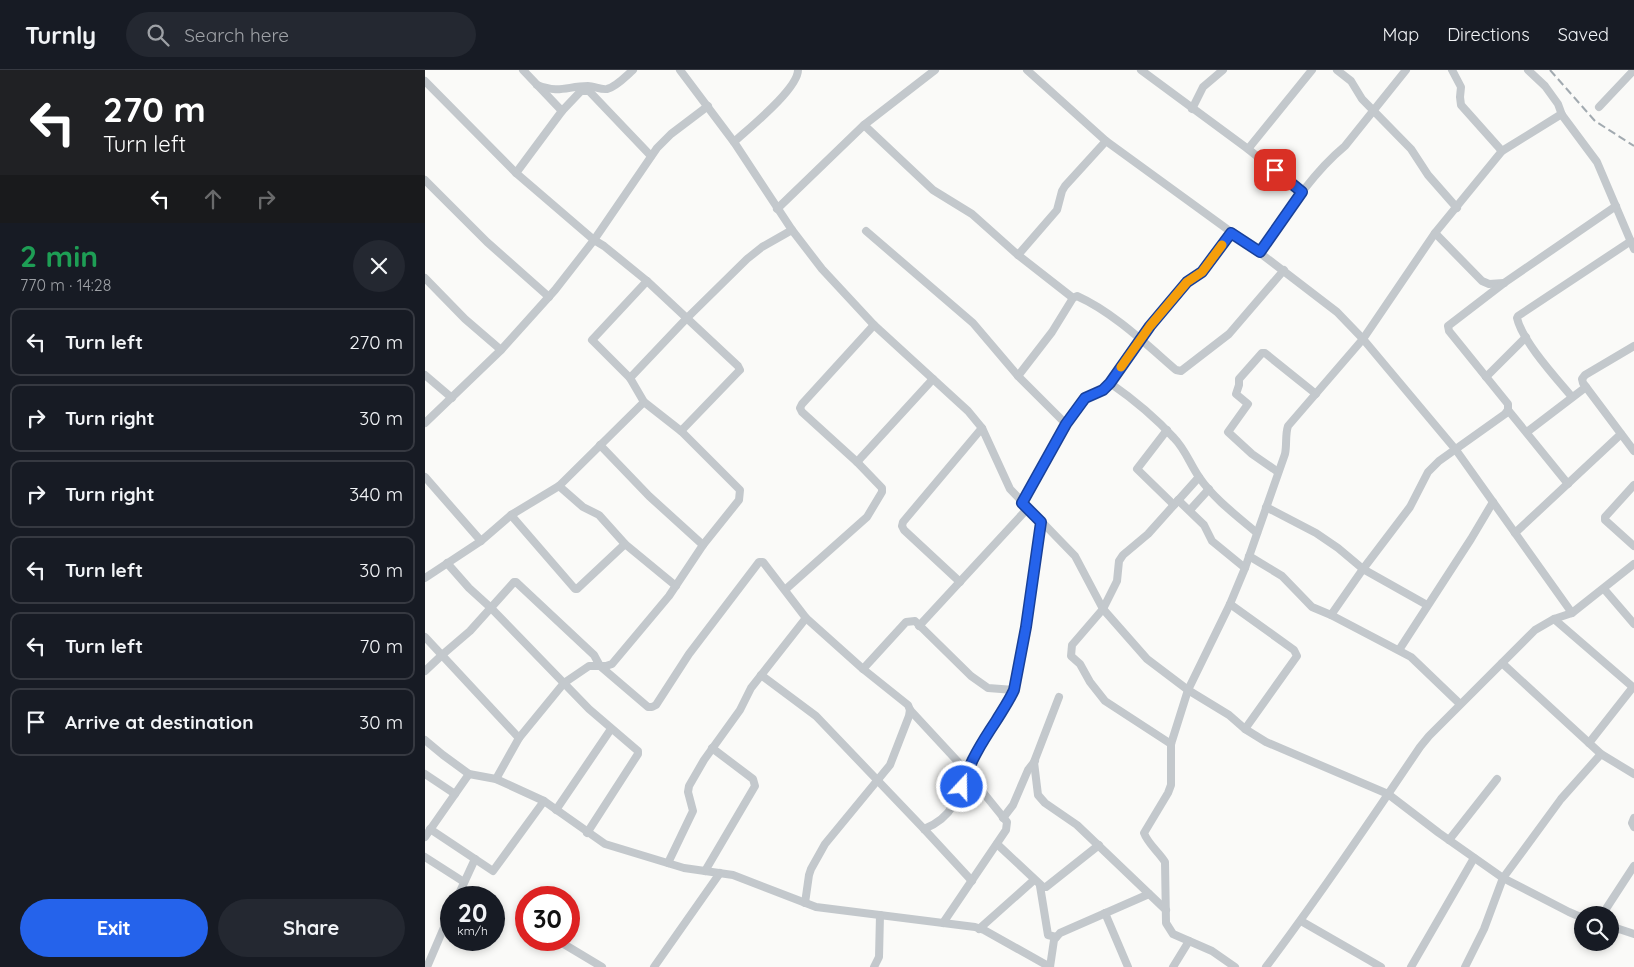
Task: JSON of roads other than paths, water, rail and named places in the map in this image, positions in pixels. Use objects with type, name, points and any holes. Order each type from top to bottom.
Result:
[{"type":"street","points":[[523,70],[562,111]]},
{"type":"street","points":[[537,85],[558,90],[586,86],[605,89],[610,88],[633,70]]},
{"type":"street","points":[[680,70],[734,142],[792,230],[823,269],[875,325],[968,411],[982,428],[1010,489],[1078,560],[1103,609],[1147,659],[1188,690],[1229,715],[1245,729],[1266,742],[1388,794],[1503,878],[1574,914]]},
{"type":"street","points":[[734,142],[778,101],[796,79],[798,70]]},
{"type":"street","points":[[777,208],[864,125],[935,70]]},
{"type":"street","points":[[1027,70],[1106,141],[1231,233],[1260,252],[1337,312],[1363,339],[1456,450],[1572,613]]},
{"type":"street","points":[[1141,70],[1191,109],[1248,149],[1302,192]]},
{"type":"street","points":[[1191,109],[1203,87],[1223,70]]},
{"type":"street","points":[[1248,149],[1312,70]]},
{"type":"street","points":[[1337,70],[1351,81],[1359,95],[1411,149],[1427,175],[1457,208]]},
{"type":"street","points":[[1260,252],[1302,192],[1336,153],[1345,146],[1406,70]]},
{"type":"street","points":[[1452,70],[1461,86],[1461,104],[1502,151]]},
{"type":"street","points":[[1528,70],[1545,86],[1558,104],[1562,115],[1597,162],[1633,245],[1518,316],[1517,321],[1526,337],[1546,366],[1572,397]]},
{"type":"street","points":[[1599,106],[1634,70]]},
{"type":"street","points":[[425,81],[516,174],[594,240],[647,280],[686,319],[738,366],[740,370],[681,431]]},
{"type":"street","points":[[516,174],[562,111],[581,90],[589,91],[651,156]]},
{"type":"street","points":[[425,424],[501,350],[549,298],[594,240],[651,156],[671,134],[708,106]]},
{"type":"street","points":[[1235,967],[1212,951],[1173,934],[1169,929],[1166,923],[1165,862],[1144,833],[1168,794],[1171,785],[1171,744],[1188,690],[1230,604],[1245,568],[1287,447],[1286,431],[1288,426],[1363,339],[1435,233],[1502,151],[1562,115]]},
{"type":"street","points":[[864,125],[933,190],[972,214],[1018,255],[1073,298],[1079,297],[1104,311],[1141,339],[1176,370],[1181,371],[1229,334],[1283,270]]},
{"type":"street","points":[[1018,255],[1057,210],[1065,186],[1106,141]]},
{"type":"street","points":[[425,180],[487,242],[549,298]]},
{"type":"street","points":[[1331,615],[1410,506],[1428,472],[1508,410],[1508,404],[1449,331],[1448,326],[1504,283],[1616,206]]},
{"type":"street","points":[[630,378],[754,252],[792,230]]},
{"type":"street","points":[[867,231],[973,323],[1017,376],[1066,424]]},
{"type":"street","points":[[919,626],[960,582],[1025,505],[1066,424],[1085,398],[1103,390],[1110,383],[1150,326],[1187,282],[1202,272],[1231,233]]},
{"type":"street","points":[[1435,233],[1482,281],[1489,284],[1504,283]]},
{"type":"street","points":[[425,278],[465,318],[501,350]]},
{"type":"street","points":[[589,666],[612,664],[654,615],[703,545],[739,500],[740,490],[681,431],[644,402],[630,378],[592,340],[647,280]]},
{"type":"street","points":[[1017,376],[1052,332],[1073,298]]},
{"type":"street","points":[[785,589],[867,517],[882,492],[882,488],[857,462],[802,412],[800,408],[875,325]]},
{"type":"street","points":[[1486,377],[1526,337]]},
{"type":"street","points":[[1634,346],[1585,375],[1582,379],[1585,387],[1634,451]]},
{"type":"street","points":[[1278,472],[1252,454],[1228,432],[1249,404],[1237,394],[1239,379],[1262,353],[1265,353],[1316,394]]},
{"type":"street","points":[[425,375],[451,398]]},
{"type":"street","points":[[857,462],[933,379]]},
{"type":"street","points":[[1110,383],[1137,402],[1167,430],[1180,444],[1199,477],[1209,489],[1224,505],[1257,533]]},
{"type":"street","points":[[1527,432],[1585,387]]},
{"type":"street","points":[[425,578],[481,541],[511,515],[559,486],[644,402]]},
{"type":"street","points":[[1508,410],[1568,484]]},
{"type":"street","points":[[960,582],[902,526],[921,499],[982,428]]},
{"type":"street","points":[[1167,430],[1137,469],[1176,502],[1189,510],[1204,525],[1212,541],[1245,568]]},
{"type":"street","points":[[1515,533],[1621,434]]},
{"type":"street","points":[[600,445],[649,496],[703,545]]},
{"type":"street","points":[[425,477],[481,541]]},
{"type":"street","points":[[1171,744],[1105,701],[1090,682],[1080,664],[1071,656],[1072,646],[1103,609],[1117,581],[1119,561],[1123,555],[1148,534],[1199,477]]},
{"type":"street","points":[[1634,485],[1605,517],[1605,520],[1634,546]]},
{"type":"street","points":[[559,486],[583,507],[599,515],[625,544],[676,586]]},
{"type":"street","points":[[1189,510],[1209,489]]},
{"type":"street","points":[[1399,650],[1493,502]]},
{"type":"street","points":[[1266,507],[1316,533],[1339,548],[1363,569],[1427,605]]},
{"type":"street","points":[[511,515],[575,589],[625,544]]},
{"type":"street","points":[[924,829],[939,821],[954,805],[967,772],[984,739],[1014,690],[1026,627],[1041,522]]},
{"type":"street","points":[[1249,556],[1282,576],[1312,607],[1411,657],[1460,704]]},
{"type":"street","points":[[425,671],[470,631],[514,582],[518,582],[595,655],[600,666],[648,707],[652,707],[689,654],[759,562],[763,562],[806,618],[863,669],[908,705],[910,710],[967,772],[1007,822],[1006,830],[943,923]]},
{"type":"street","points":[[447,563],[469,588],[564,683],[611,729],[638,751],[638,754],[587,833]]},
{"type":"street","points":[[1266,967],[1301,921],[1420,747],[1460,704],[1535,630],[1554,618],[1572,613],[1634,564]]},
{"type":"street","points":[[1604,589],[1634,624]]},
{"type":"street","points":[[1230,604],[1294,650],[1297,656],[1245,729]]},
{"type":"street","points":[[668,863],[693,811],[688,792],[689,786],[712,748],[741,710],[751,688],[806,618]]},
{"type":"street","points":[[1554,618],[1633,687],[1589,744]]},
{"type":"street","points":[[863,669],[906,622],[915,621],[971,676],[987,688],[1014,690]]},
{"type":"street","points":[[425,637],[519,738]]},
{"type":"street","points":[[496,779],[519,738],[564,683],[589,666],[595,655]]},
{"type":"street","points":[[1502,663],[1589,744],[1601,754],[1634,774]]},
{"type":"street","points":[[761,675],[811,712],[972,881]]},
{"type":"street","points":[[1059,697],[1035,760],[1034,768],[1038,795],[1041,800],[1077,825],[1166,910]]},
{"type":"street","points":[[805,903],[809,875],[825,844],[890,765],[910,710]]},
{"type":"street","points":[[556,810],[611,729]]},
{"type":"street","points":[[425,740],[469,774],[496,779],[544,801],[605,844],[684,868],[744,878],[816,907],[979,929],[1050,967],[1056,937]]},
{"type":"street","points":[[705,871],[755,786],[753,779],[712,748]]},
{"type":"street","points":[[1465,967],[1484,929],[1503,878],[1561,799],[1601,754]]},
{"type":"street","points":[[1003,818],[1013,804],[1028,770],[1035,760]]},
{"type":"street","points":[[425,774],[455,794]]},
{"type":"street","points":[[425,837],[469,774]]},
{"type":"street","points":[[1449,840],[1497,779]]},
{"type":"street","points":[[430,829],[491,870],[495,870],[544,801]]},
{"type":"street","points":[[1634,818],[1632,823],[1634,827]]},
{"type":"street","points":[[997,844],[1037,883],[1046,887],[1099,845]]},
{"type":"street","points":[[425,857],[464,882]]},
{"type":"street","points":[[1411,967],[1474,858]]},
{"type":"street","points":[[462,886],[475,859]]},
{"type":"street","points":[[1609,906],[1634,866]]},
{"type":"street","points":[[654,967],[720,873]]},
{"type":"street","points":[[1037,883],[1048,935],[1056,937],[1149,894]]},
{"type":"street","points":[[979,929],[1037,883]]},
{"type":"street","points":[[1105,913],[1129,967]]},
{"type":"street","points":[[874,967],[879,956],[880,915]]},
{"type":"street","points":[[1301,921],[1381,967]]},
{"type":"street","points":[[1619,929],[1634,934]]},
{"type":"street","points":[[427,967],[440,937]]},
{"type":"street","points":[[1173,967],[1189,941]]},
{"type":"street","points":[[573,951],[592,964],[602,967]]},
{"type":"railway","points":[[1550,70],[1595,121],[1634,146]]}]
